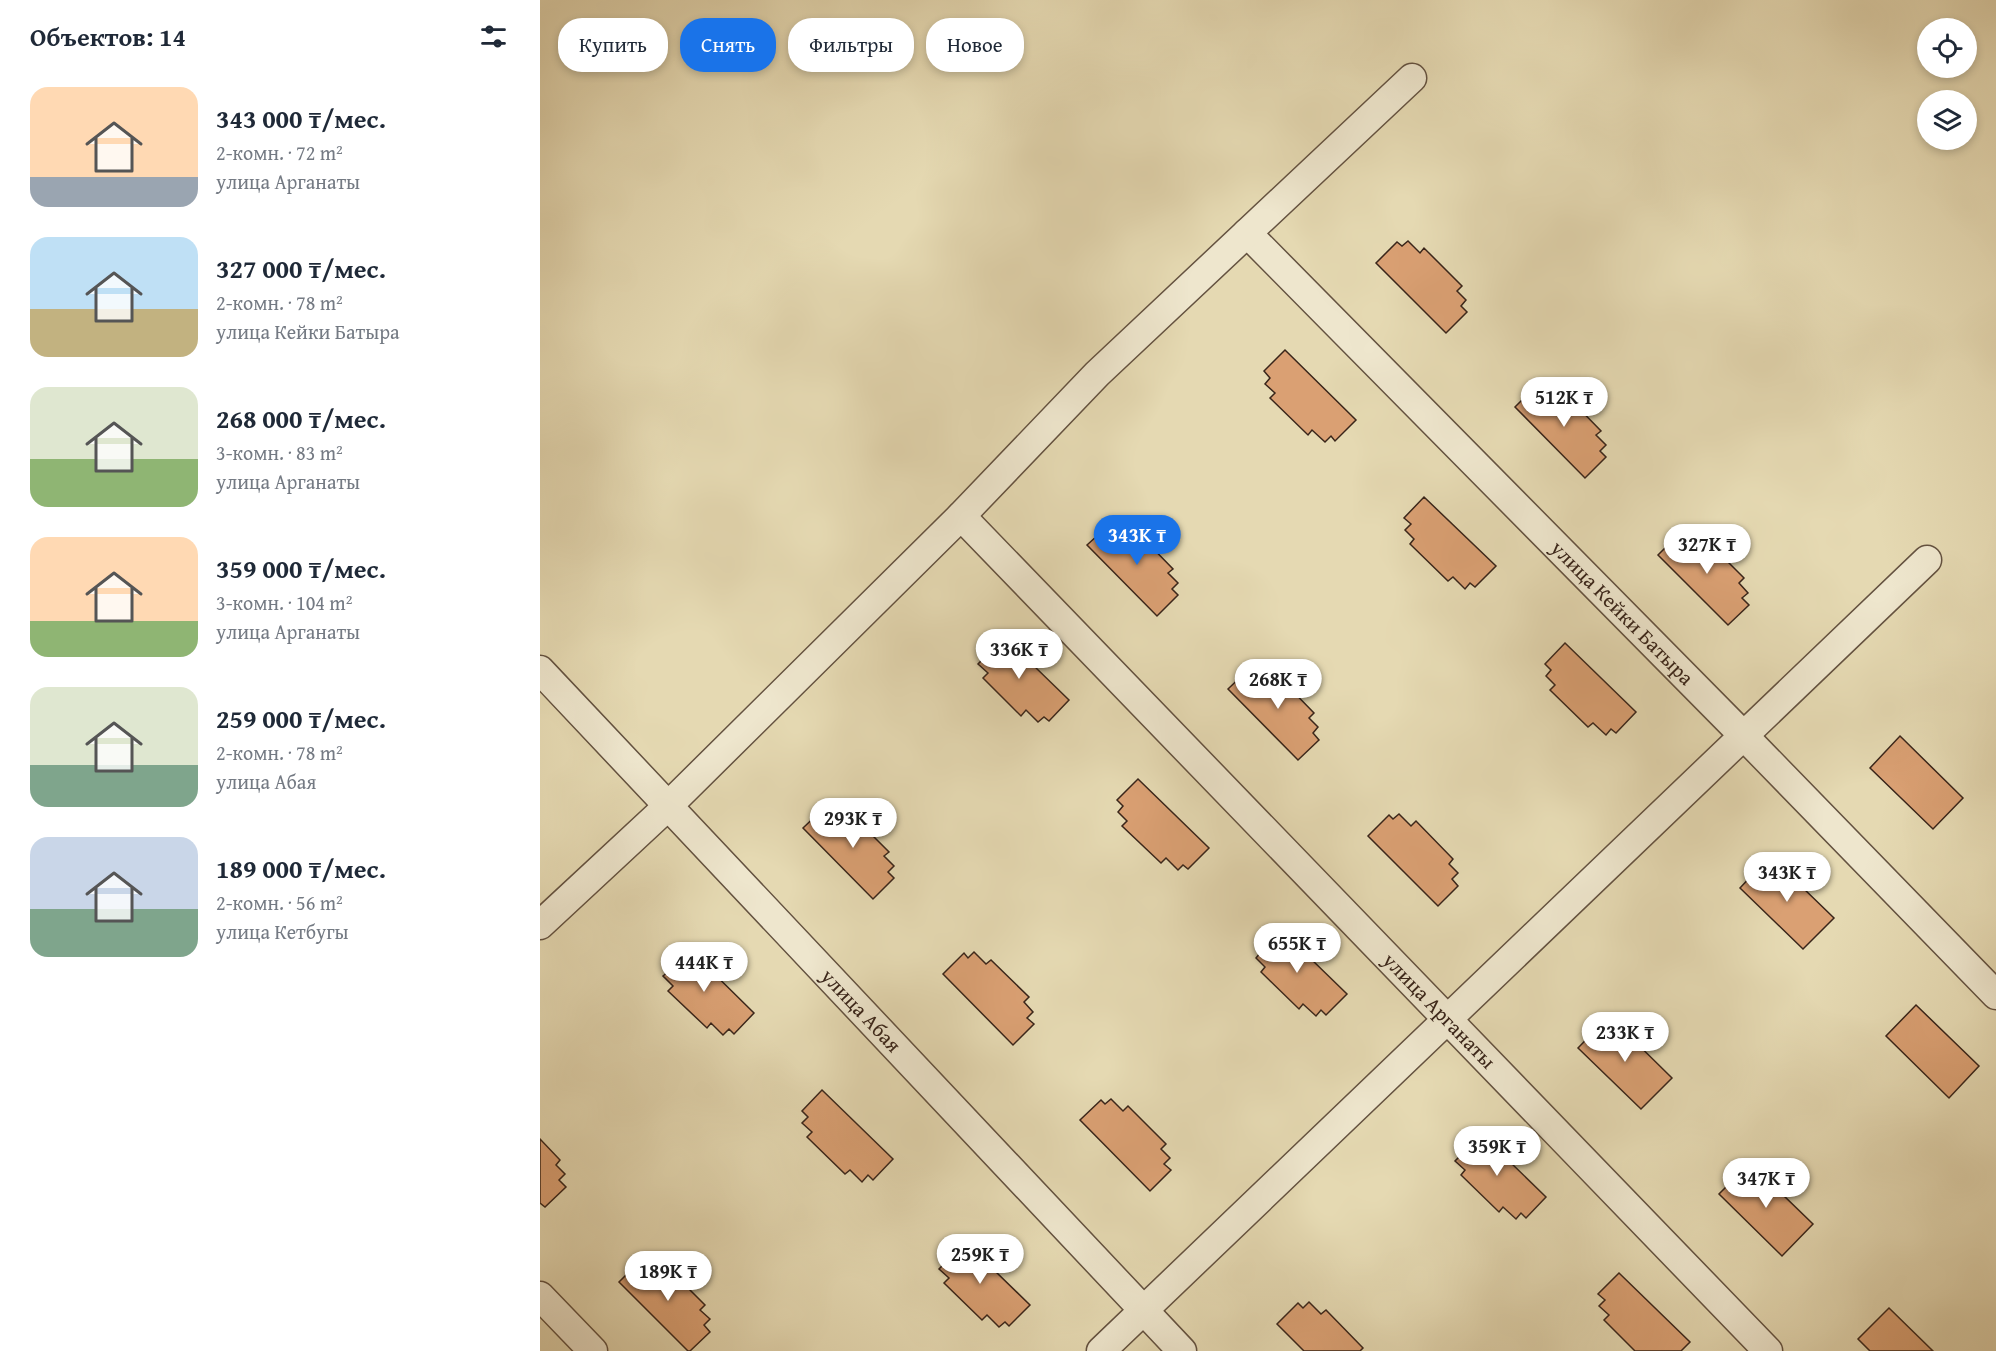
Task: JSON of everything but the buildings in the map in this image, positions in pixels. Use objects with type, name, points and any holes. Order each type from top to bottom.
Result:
[{"type":"street","points":[[540,925],[667,807],[961,516],[1097,374],[1412,78]]},
{"type":"street","name":"улица Кейки Батыра","points":[[1247,233],[1744,736],[1996,995]]},
{"type":"street","name":"улица Арганаты","points":[[961,516],[1768,1351]]},
{"type":"street","points":[[1101,1351],[1927,560]]},
{"type":"street","name":"улица Абая","points":[[540,670],[1182,1351]]},
{"type":"street","points":[[540,1296],[593,1351]]}]
